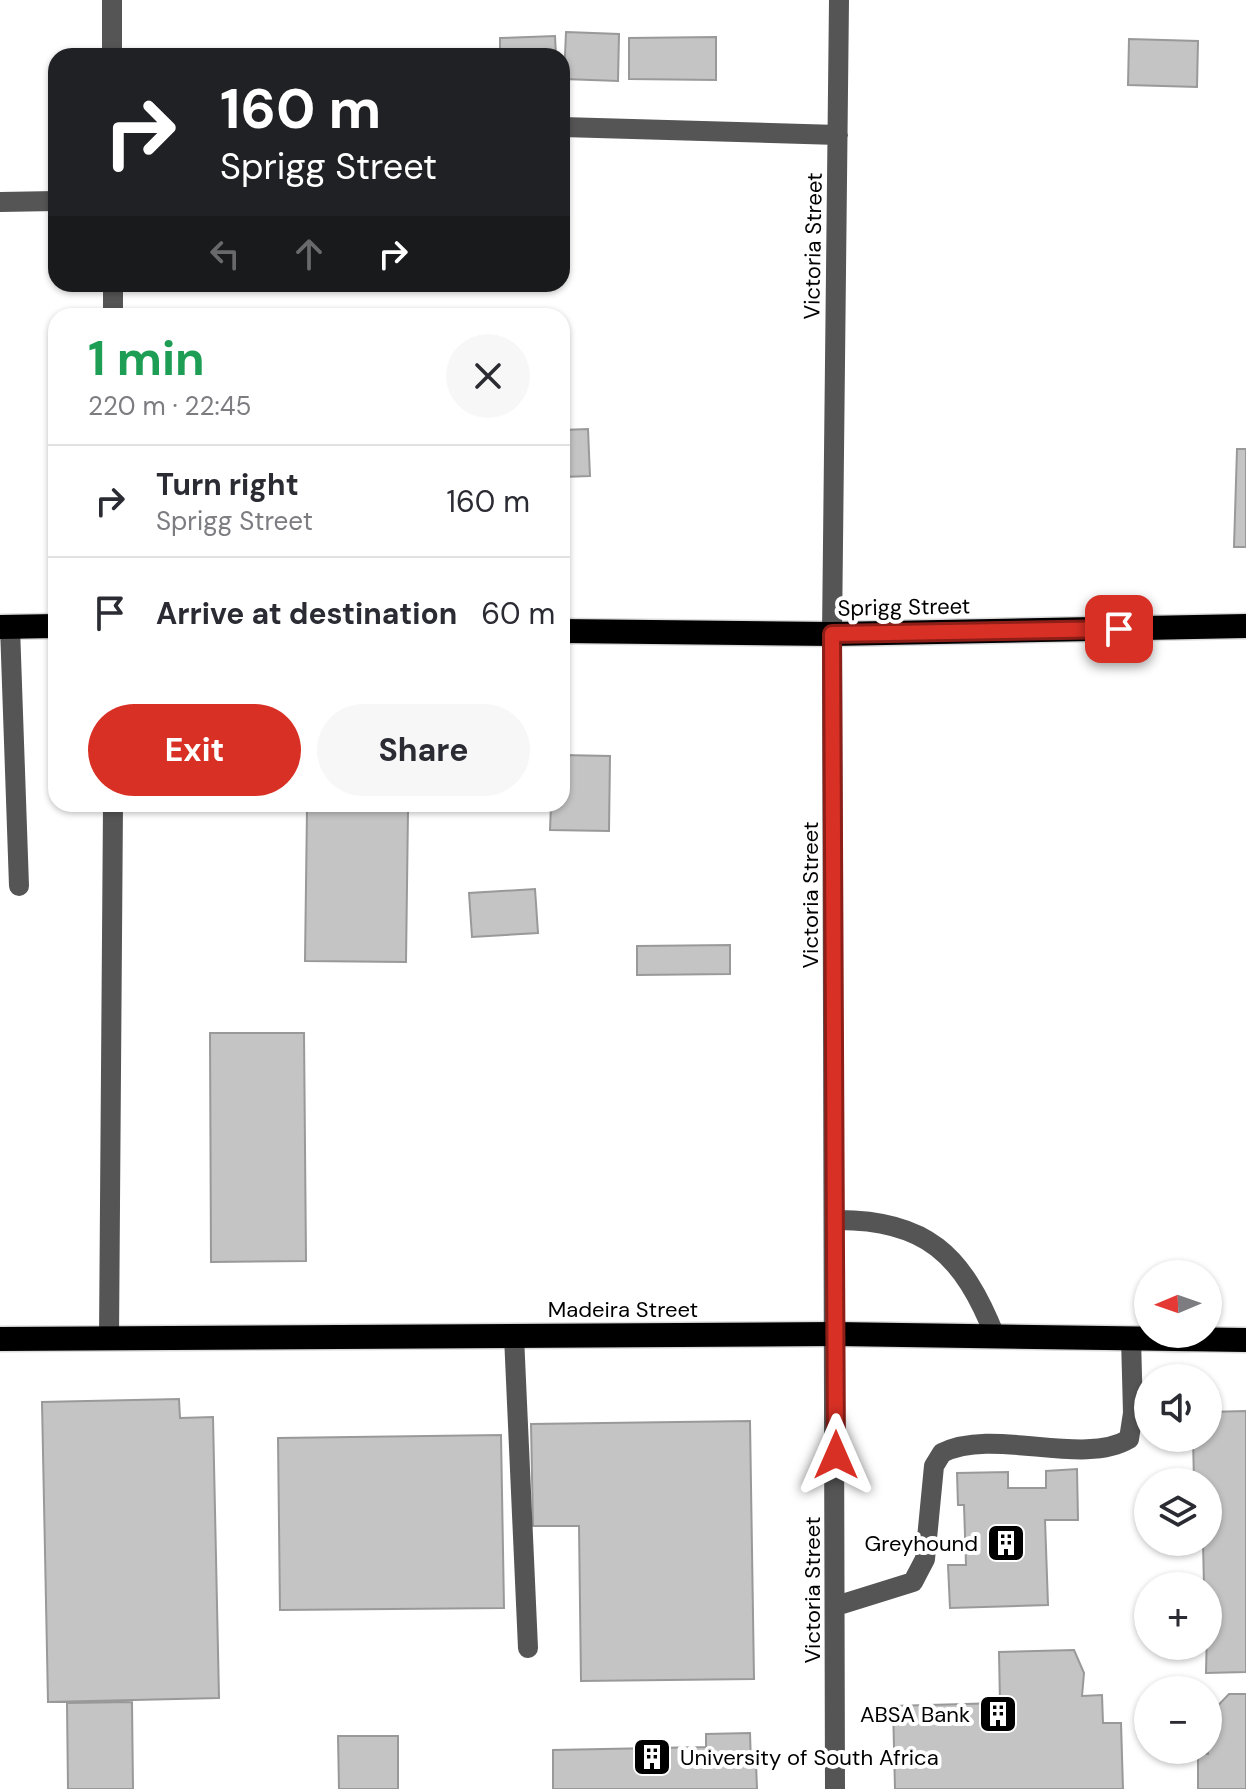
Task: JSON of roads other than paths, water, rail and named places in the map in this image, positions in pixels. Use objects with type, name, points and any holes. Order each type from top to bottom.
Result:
[{"type":"highway","points":[[5,627],[48,626]]},
{"type":"highway","name":"Sprigg Street","points":[[570,631],[832,634],[1246,626]]},
{"type":"highway","name":"Madeira Street","points":[[0,1339],[836,1334],[1246,1340]]},
{"type":"street","points":[[112,0],[112,48]]},
{"type":"street","name":"Victoria Street","points":[[835,1789],[832,634],[839,0]]},
{"type":"street","points":[[570,127],[838,135]]},
{"type":"street","points":[[0,202],[48,201]]},
{"type":"street","points":[[5,627],[19,886]]},
{"type":"street","points":[[109,1338],[113,812]]},
{"type":"street","points":[[835,1220],[874,1220],[897,1226],[934,1245],[966,1273],[995,1336]]},
{"type":"street","points":[[514,1336],[528,1648]]},
{"type":"street","points":[[836,1606],[904,1585],[920,1573],[925,1559],[934,1466],[942,1453],[972,1445],[1106,1448],[1129,1439],[1133,1413],[1131,1338]]},
{"type":"place","name":"Greyhound","points":[[1006,1543]]},
{"type":"place","name":"ABSA Bank","points":[[998,1714]]},
{"type":"place","name":"University of South Africa","points":[[652,1757]]}]
